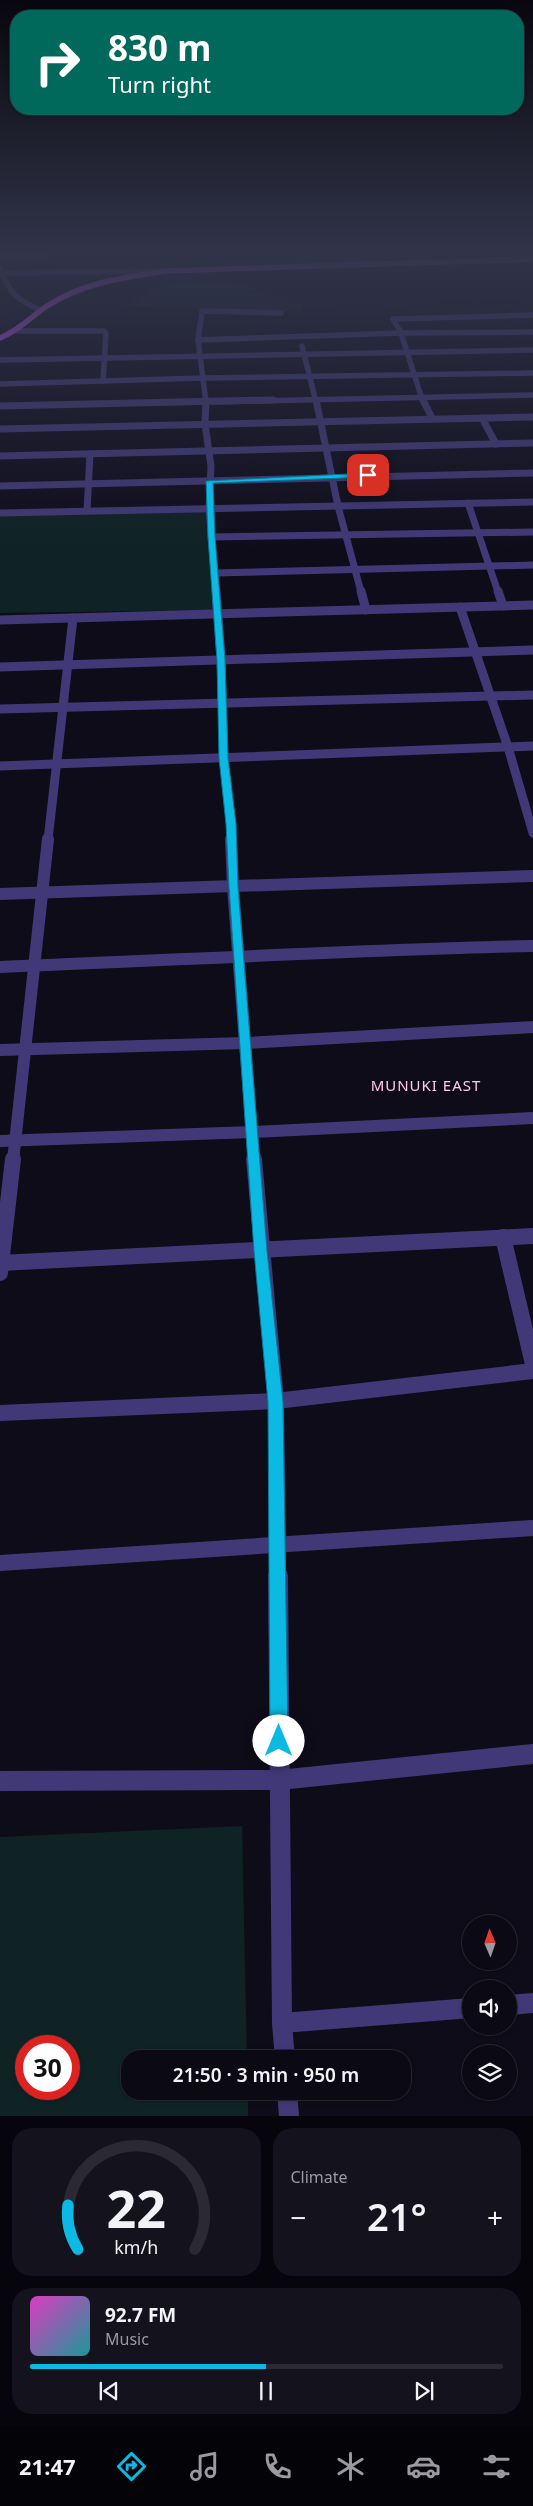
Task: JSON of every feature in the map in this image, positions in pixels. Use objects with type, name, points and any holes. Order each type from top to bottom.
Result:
[{"type":"street","points":[[103,381],[104,353]]},
{"type":"street","points":[[200,353],[206,402],[205,424],[209,451],[209,508],[221,660],[224,758],[231,824],[261,1251],[276,1402],[282,2022],[284,2050]]},
{"type":"street","points":[[304,353],[321,421],[338,506],[366,610]]},
{"type":"street","points":[[0,360],[330,353]]},
{"type":"street","points":[[407,353],[421,397],[432,418]]},
{"type":"street","points":[[0,384],[533,372]]},
{"type":"street","points":[[0,406],[533,395]]},
{"type":"street","points":[[0,429],[533,417]]},
{"type":"street","points":[[482,418],[496,444]]},
{"type":"street","points":[[0,456],[533,443]]},
{"type":"street","points":[[87,511],[90,454]]},
{"type":"street","points":[[0,486],[333,476],[533,473]]},
{"type":"street","points":[[0,513],[533,502]]},
{"type":"street","points":[[468,503],[503,606]]},
{"type":"street","points":[[211,537],[533,532]]},
{"type":"street","points":[[214,573],[533,566]]},
{"type":"street","points":[[0,620],[533,605]]},
{"type":"street","points":[[460,607],[508,747],[533,833]]},
{"type":"street","points":[[73,618],[0,1266],[533,1236]]},
{"type":"street","points":[[0,667],[533,650]]},
{"type":"street","points":[[0,709],[533,695]]},
{"type":"street","points":[[0,766],[533,746]]},
{"type":"street","points":[[0,894],[533,876]]},
{"type":"street","points":[[0,967],[239,958],[399,949],[533,946]]},
{"type":"street","points":[[0,1050],[245,1043],[533,1027]]},
{"type":"street","points":[[0,1141],[252,1132],[533,1118]]},
{"type":"street","points":[[504,1237],[533,1364]]},
{"type":"street","points":[[0,1413],[276,1402],[533,1372]]},
{"type":"street","points":[[0,1563],[533,1528]]},
{"type":"street","points":[[0,1781],[279,1780],[533,1754]]},
{"type":"street","points":[[517,2004],[533,2003]]},
{"type":"street","points":[[282,2022],[462,2009]]},
{"type":"street","points":[[288,2100],[289,2116]]},
{"type":"green space","points":[[210,511],[215,610],[0,613],[0,516]]},
{"type":"green space","points":[[242,1826],[247,2050],[121,2050],[121,2100],[248,2100],[248,2116],[0,2116],[0,1837]]},
{"type":"district","name":"MUNUKI EAST","points":[[426,1086]]},
{"type":"route","points":[[279,1741],[276,1402],[261,1251],[231,824],[224,758],[221,660],[209,508],[209,481],[368,475]]}]
